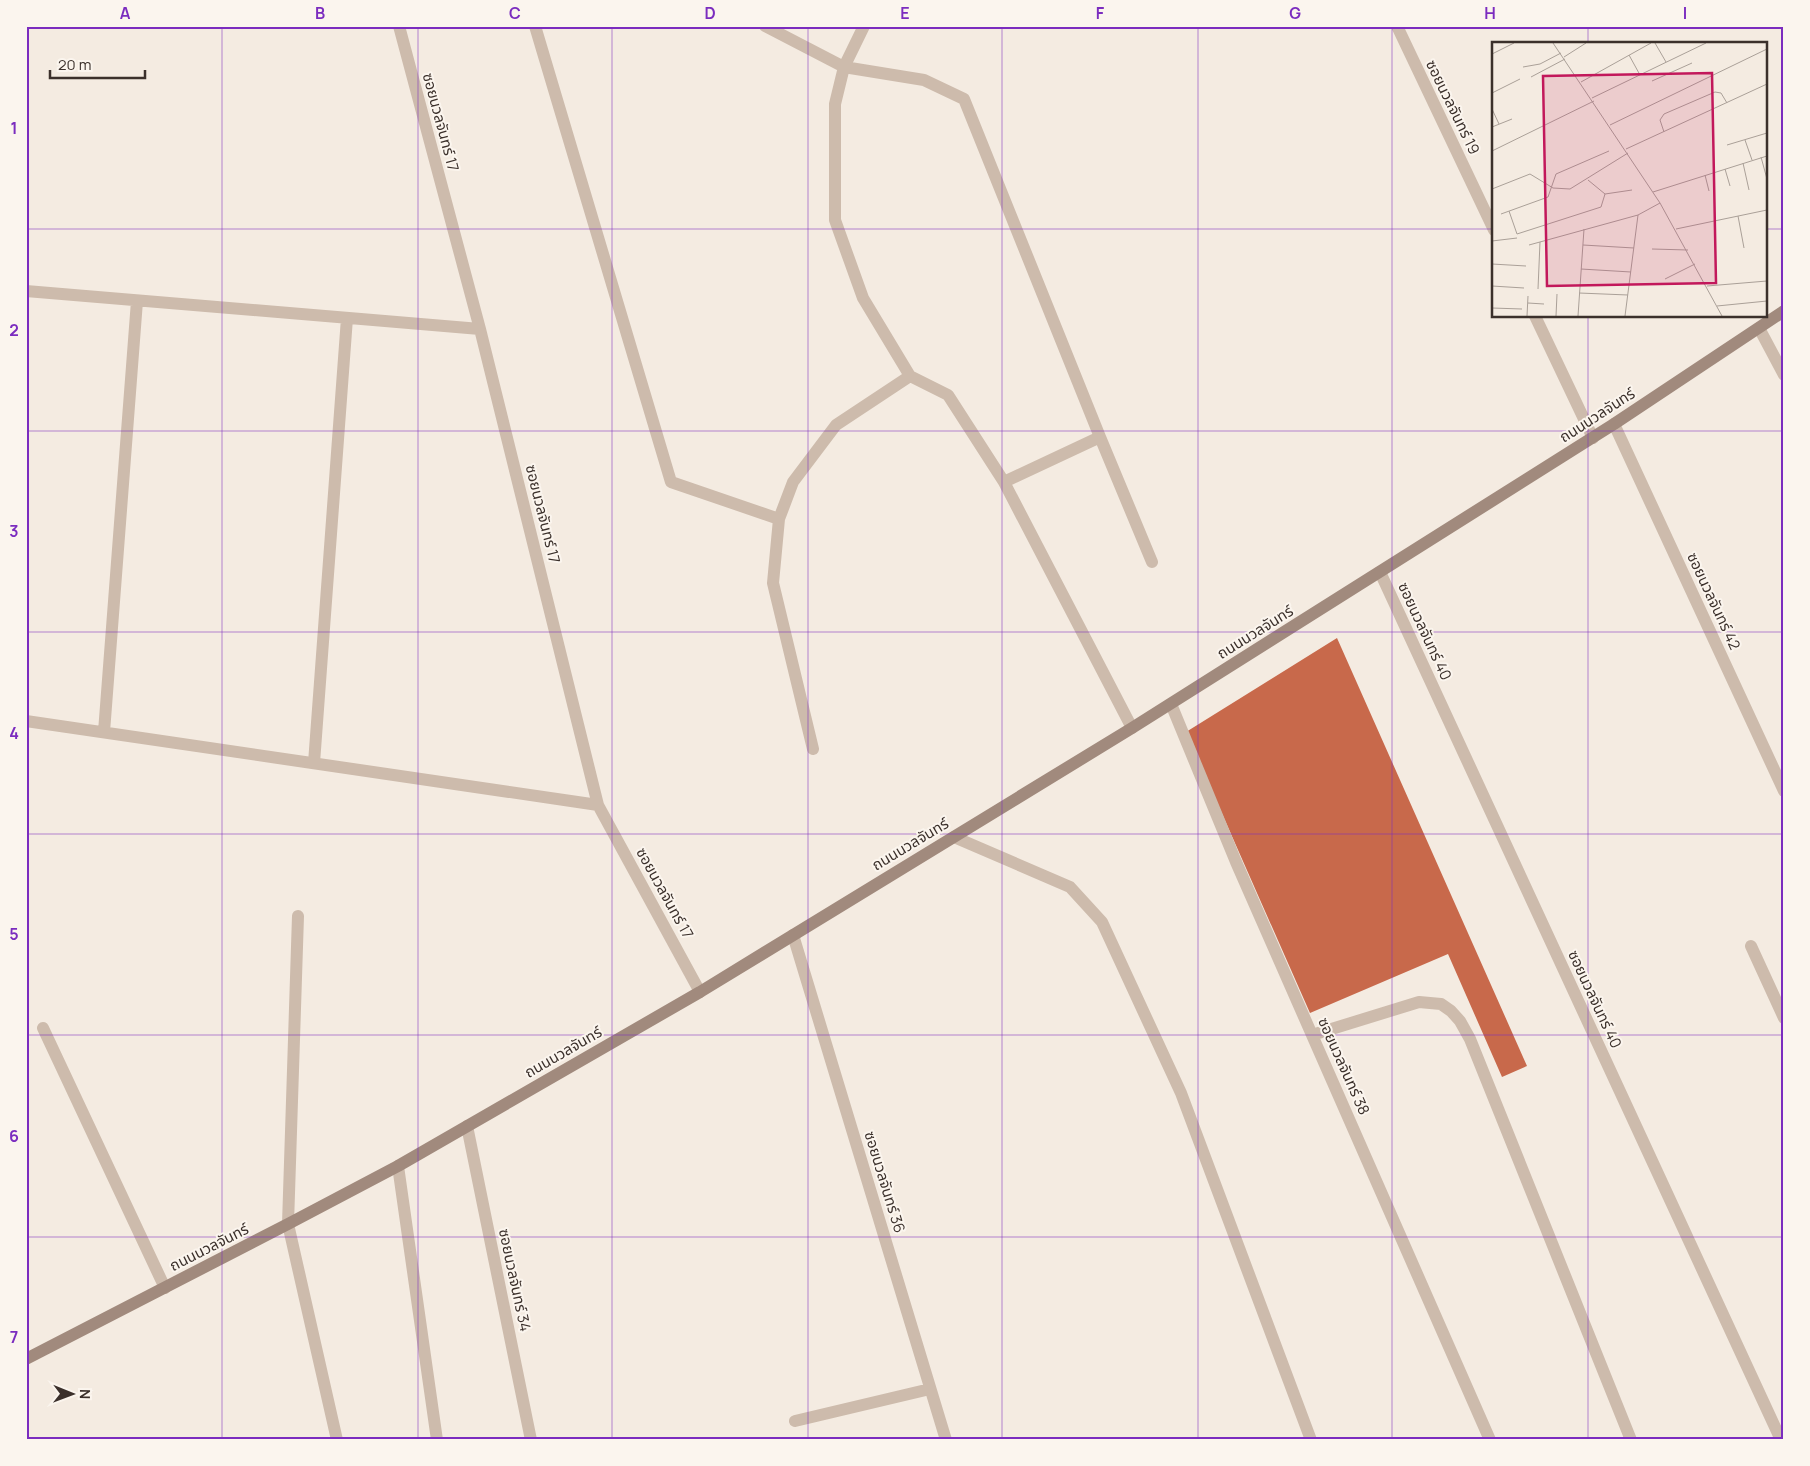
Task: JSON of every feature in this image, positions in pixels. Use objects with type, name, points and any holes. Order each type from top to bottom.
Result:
[{"type":"main road","name":"ถนนนวลจันทร์","points":[[26,1359],[398,1166],[700,992],[1171,704],[1593,438],[1784,311]]},
{"type":"street","name":"ซอยนวลจันทร์ 17","points":[[399,26],[480,329],[598,805],[700,992]]},
{"type":"street","points":[[535,26],[671,482],[780,518]]},
{"type":"street","points":[[765,26],[844,67],[924,80],[964,99],[1152,562]]},
{"type":"street","points":[[864,26],[844,67],[835,104],[835,220],[863,298],[910,376],[948,395],[1004,482],[1132,728]]},
{"type":"street","name":"ซอยนวลจันทร์ 19","points":[[1397,26],[1492,226]]},
{"type":"street","points":[[26,291],[480,329]]},
{"type":"street","points":[[104,732],[137,301]]},
{"type":"street","points":[[314,763],[348,318]]},
{"type":"street","points":[[1536,318],[1593,438]]},
{"type":"street","points":[[1759,328],[1784,375]]},
{"type":"street","points":[[813,749],[773,583],[780,518],[793,482],[836,425],[910,376]]},
{"type":"street","name":"ซอยนวลจันทร์ 42","points":[[1614,424],[1784,791]]},
{"type":"street","points":[[1004,482],[1100,437]]},
{"type":"street","name":"ซอยนวลจันทร์ 40","points":[[1380,572],[1781,1440]]},
{"type":"street","name":"ซอยนวลจันทร์ 38","points":[[1171,704],[1236,862],[1490,1440]]},
{"type":"street","points":[[26,721],[598,805]]},
{"type":"street","points":[[954,837],[1070,887],[1102,922],[1181,1093],[1311,1440]]},
{"type":"street","points":[[298,916],[288,1224],[338,1440]]},
{"type":"street","name":"ซอยนวลจันทร์ 36","points":[[793,935],[946,1440]]},
{"type":"street","points":[[1751,946],[1784,1018]]},
{"type":"street","points":[[1312,1035],[1418,1002],[1441,1004],[1460,1021],[1470,1039],[1631,1440]]},
{"type":"street","points":[[43,1028],[165,1288]]},
{"type":"street","name":"ซอยนวลจันทร์ 34","points":[[467,1126],[531,1440]]},
{"type":"street","points":[[398,1166],[437,1440]]},
{"type":"street","points":[[795,1421],[930,1389]]},
{"type":"building","points":[[1337,638],[1527,1066],[1502,1077],[1448,954],[1310,1013],[1186,732]]}]
